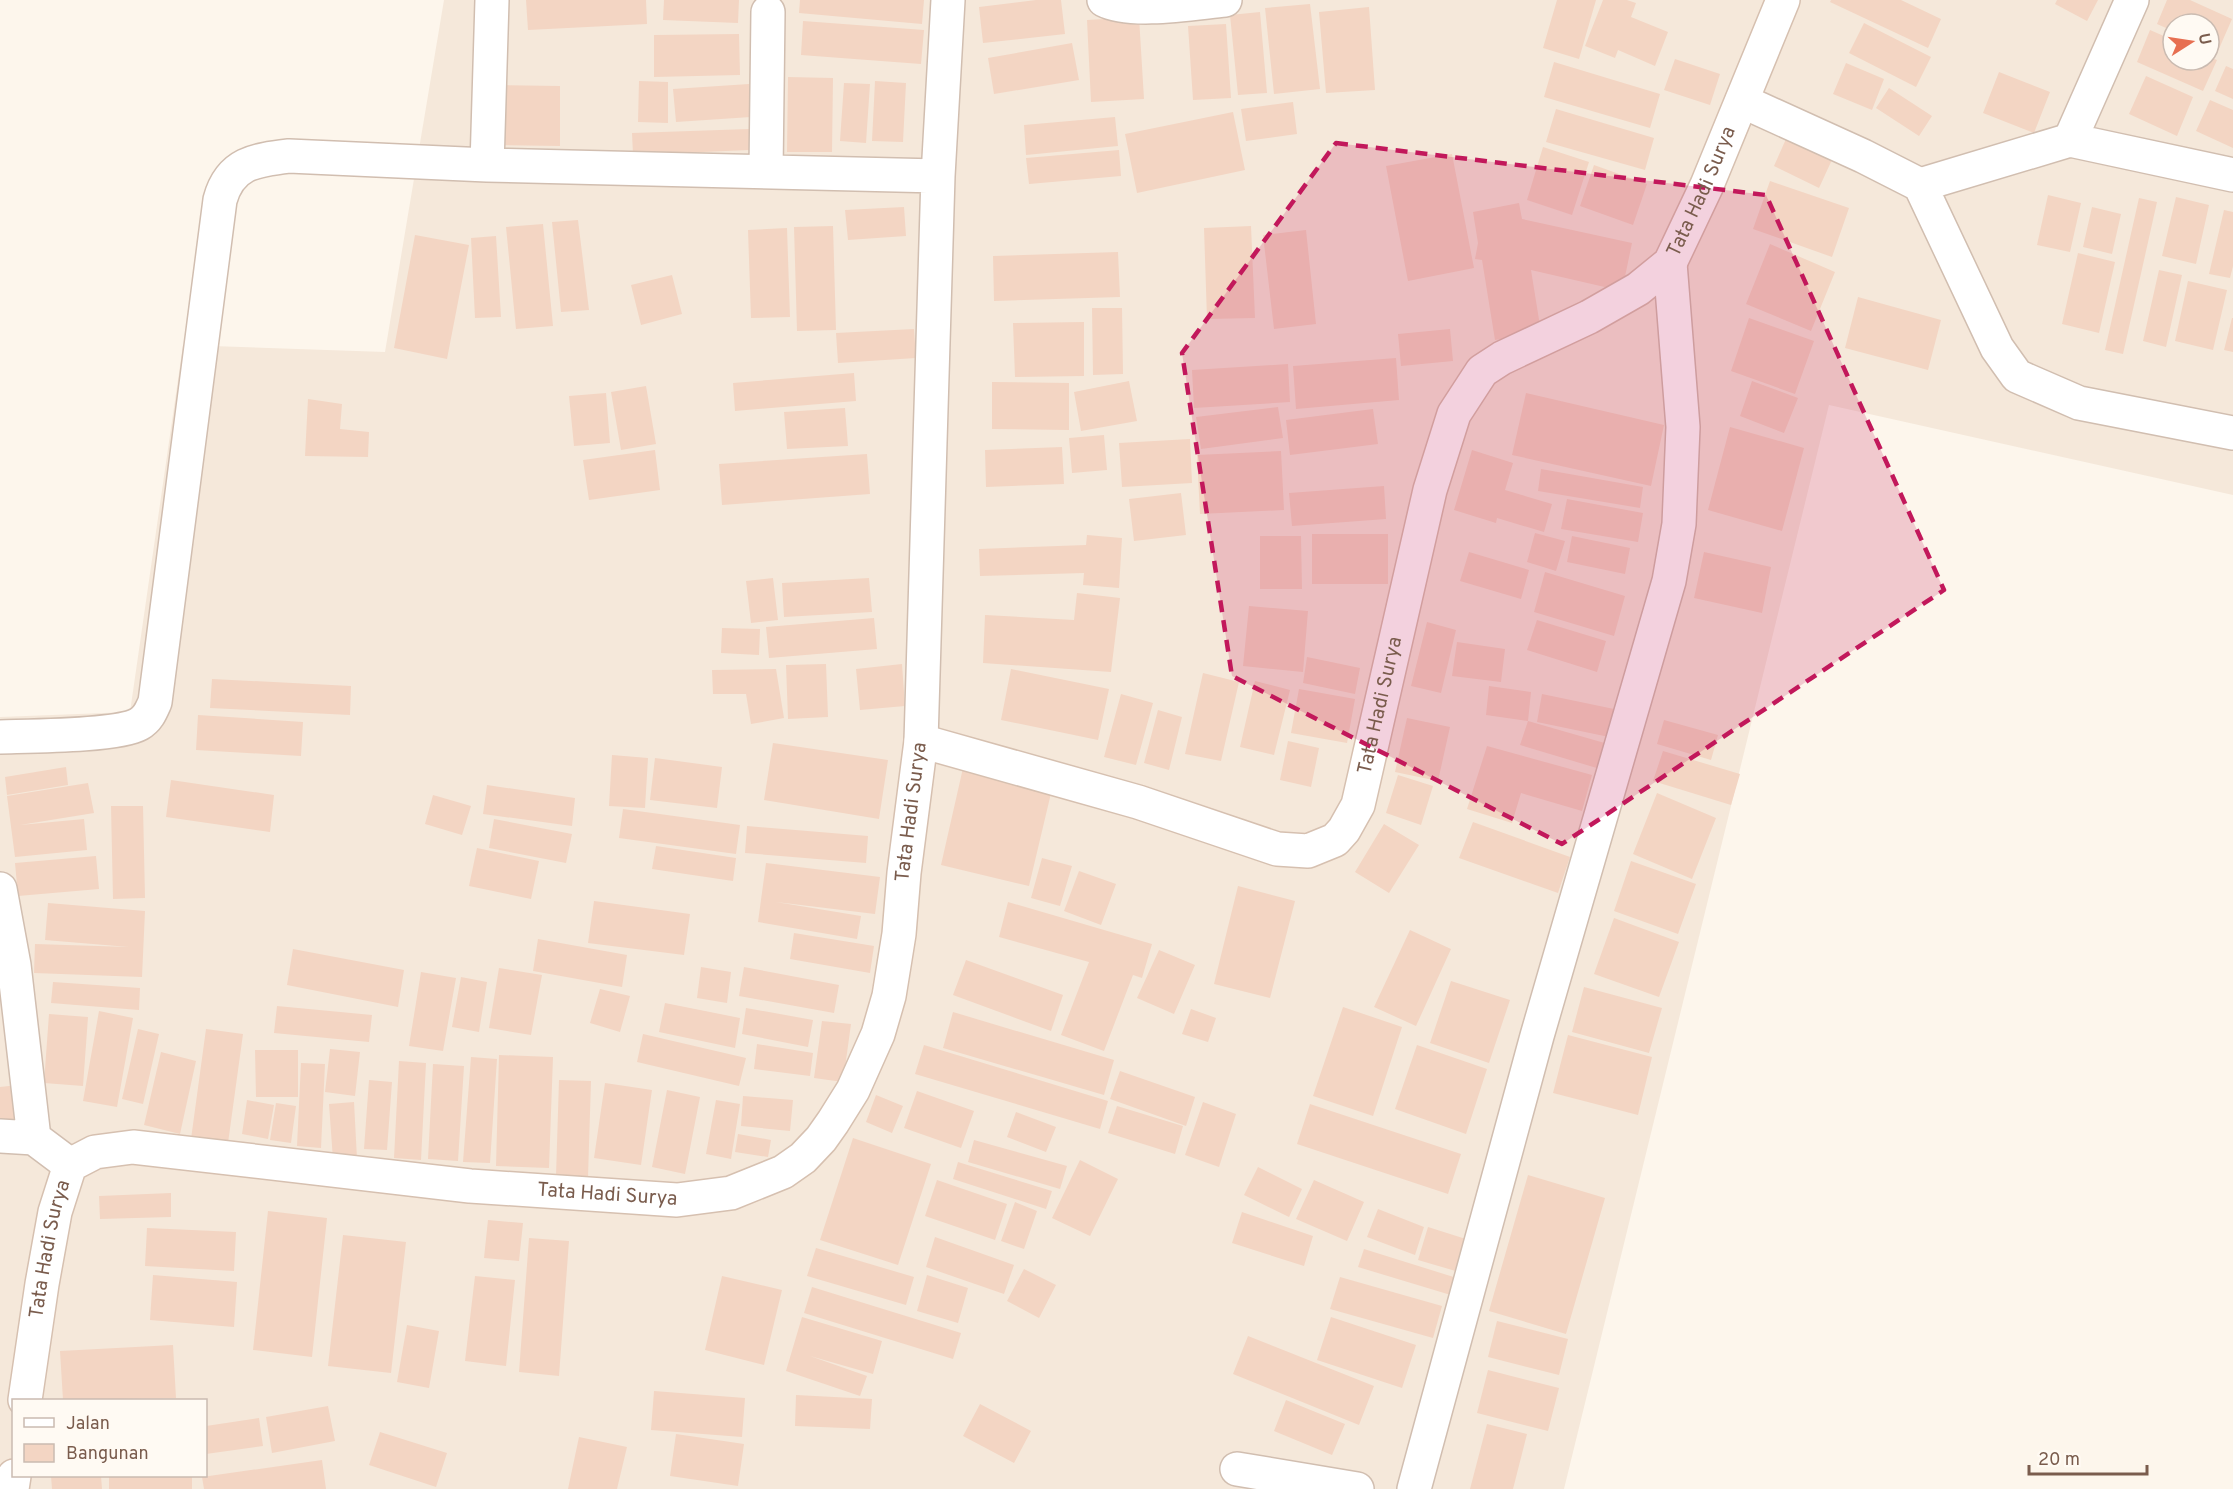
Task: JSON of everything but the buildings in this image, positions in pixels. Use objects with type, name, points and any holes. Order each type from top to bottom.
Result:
[{"type":"street","points":[[487,165],[492,0]]},
{"type":"street","points":[[921,741],[938,176],[948,0]]},
{"type":"street","points":[[1104,0],[1123,6],[1151,6],[1225,0]]},
{"type":"street","name":"Tata Hadi Surya","points":[[25,1399],[55,1212],[70,1165],[95,1152],[133,1148],[470,1186],[677,1200],[731,1193],[783,1172],[803,1158],[821,1139],[853,1090],[878,1034],[889,996],[899,934],[904,873],[921,741],[1138,802],[1277,849],[1308,851],[1335,840],[1344,830],[1358,805],[1430,490],[1454,414],[1482,371],[1502,358],[1589,317],[1638,289],[1670,263],[1707,185],[1783,0]]},
{"type":"street","points":[[2070,140],[2132,0]]},
{"type":"street","points":[[766,171],[768,12]]},
{"type":"street","points":[[1742,102],[1863,156],[1920,185],[1997,348],[2017,376],[2079,403],[2233,433]]},
{"type":"street","points":[[1920,185],[2070,140],[2233,175]]},
{"type":"street","points":[[0,737],[127,728],[144,721],[154,702],[220,200],[224,187],[239,169],[260,159],[289,156],[487,165],[938,176]]},
{"type":"street","points":[[1414,1489],[1540,1025],[1669,581],[1679,524],[1683,426],[1670,263]]},
{"type":"street","points":[[0,889],[14,965],[34,1138]]},
{"type":"street","points":[[0,1136],[34,1138],[70,1165]]},
{"type":"street","points":[[1237,1469],[1357,1489]]},
{"type":"highlighted area","points":[[1336,143],[1766,195],[1944,590],[1562,844],[1232,676],[1182,353]]},
{"type":"shaded area","points":[[444,0],[2233,0],[2233,495],[1829,405],[1564,1489],[0,1489],[0,717],[130,712],[183,345],[385,352]]}]
